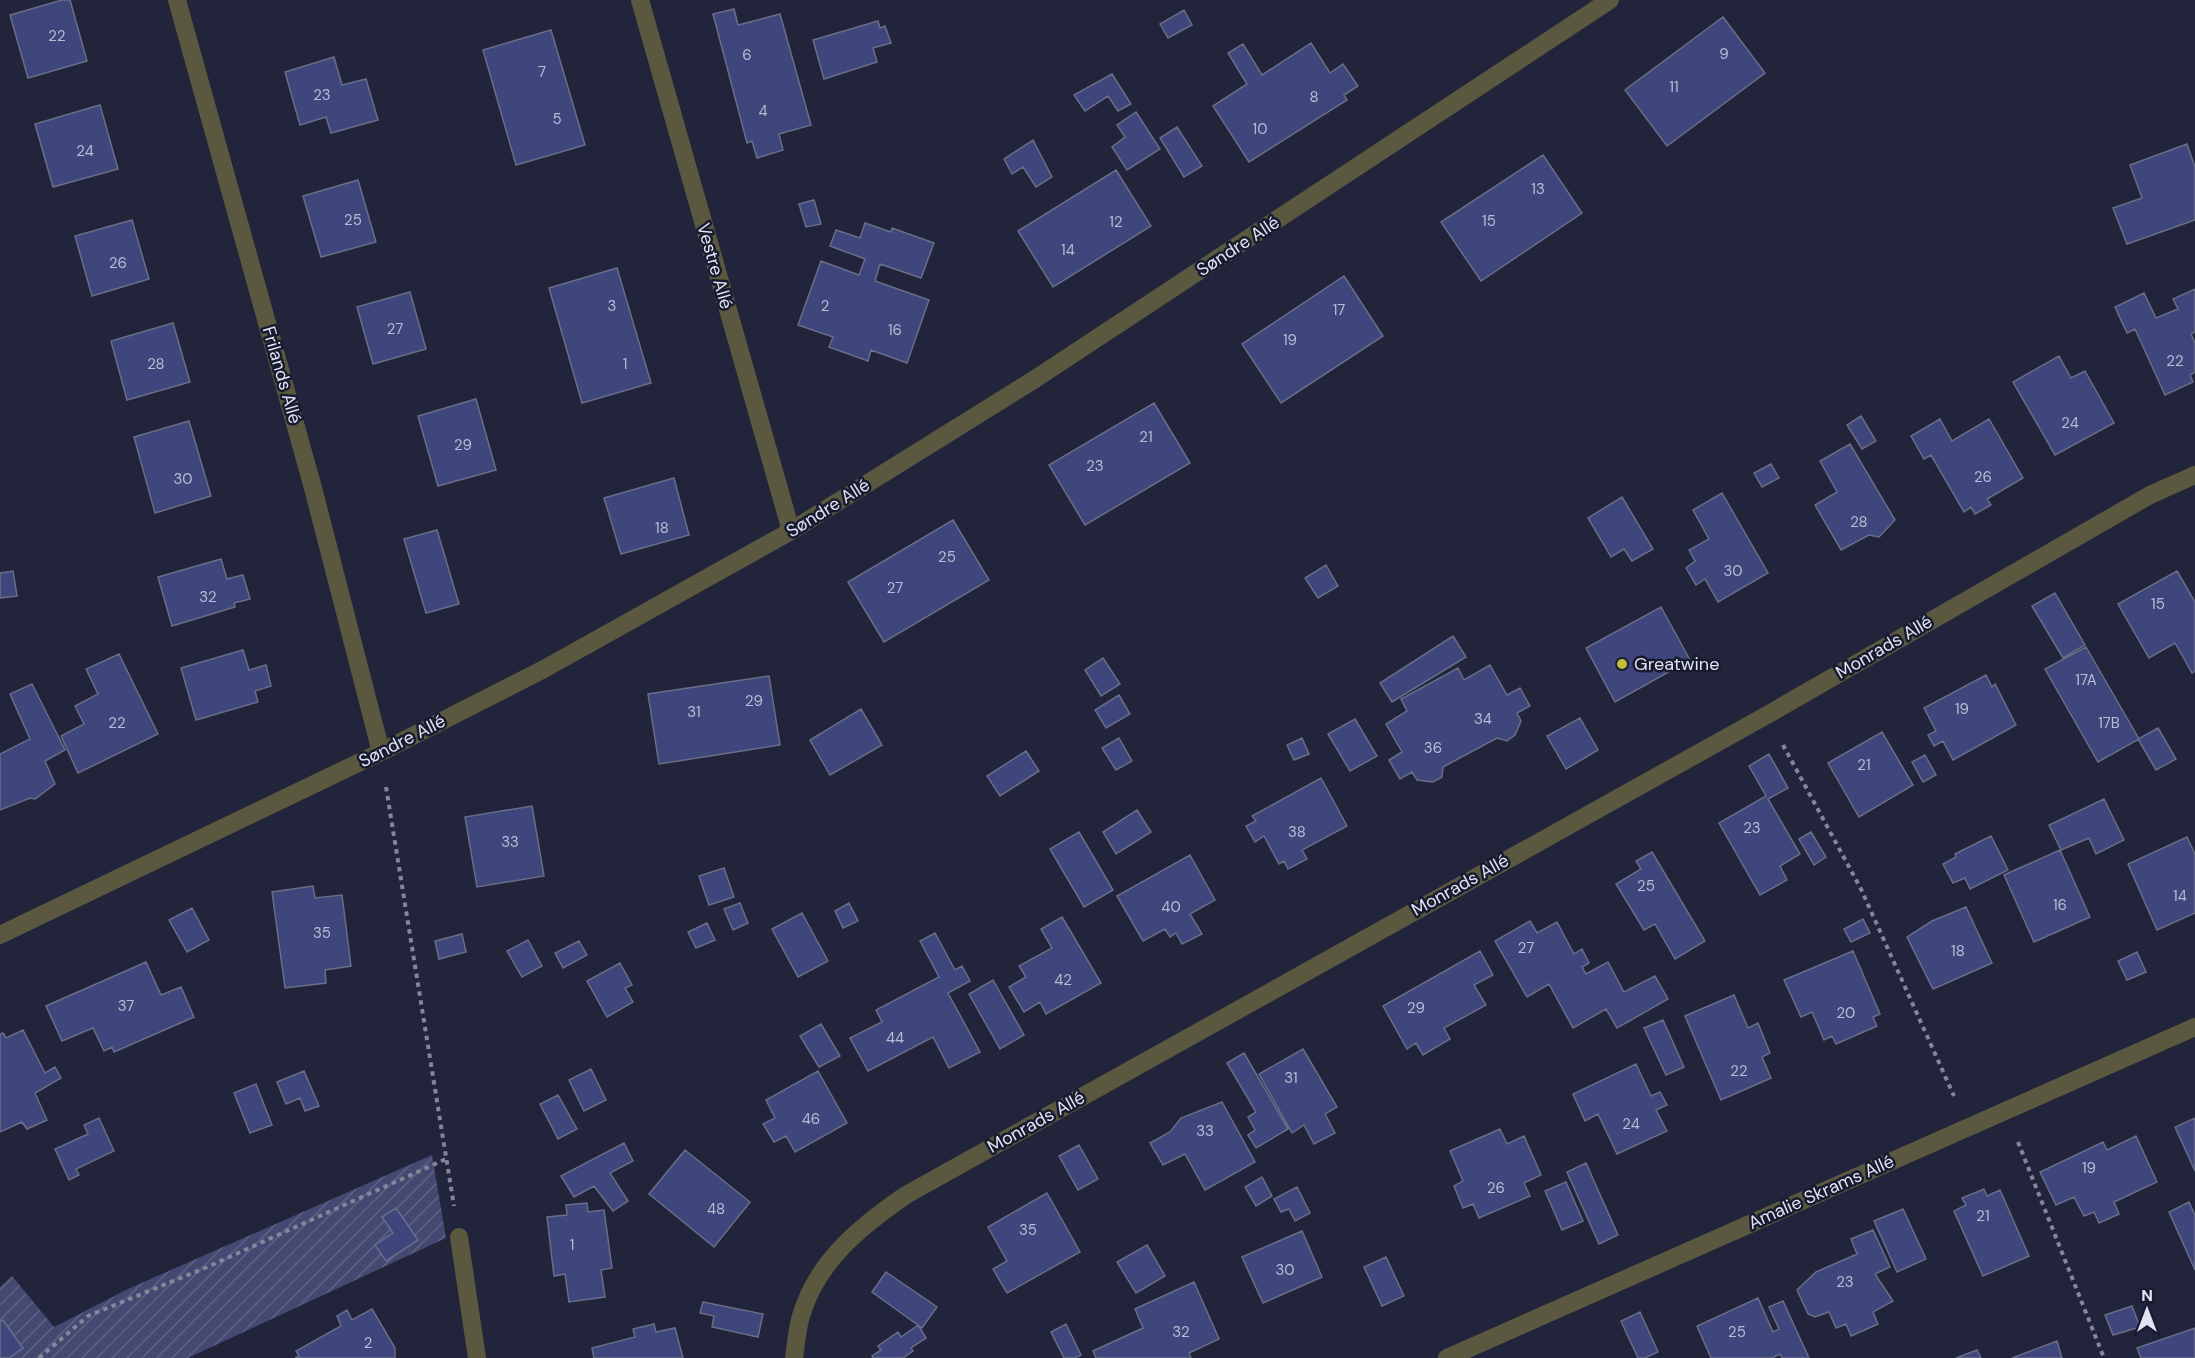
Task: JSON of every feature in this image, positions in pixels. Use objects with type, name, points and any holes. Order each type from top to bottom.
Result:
[{"type":"street","name":"Frilands Allé","points":[[177,0],[314,488],[381,752]]},
{"type":"street","name":"Vestre Allé","points":[[640,0],[791,531]]},
{"type":"street","name":"Søndre Allé","points":[[0,934],[381,752],[544,669],[791,531],[1035,380],[1610,0]]},
{"type":"street","name":"Monrads Allé","points":[[794,1358],[801,1316],[823,1269],[860,1227],[906,1195],[1767,715],[2150,495],[2195,475]]},
{"type":"street","name":"Amalie Skrams Allé","points":[[1447,1358],[2195,1026]]},
{"type":"street","points":[[459,1237],[477,1358]]},
{"type":"path","points":[[1767,715],[1862,889],[1968,1127]]},
{"type":"path","points":[[381,752],[459,1237]]},
{"type":"path","points":[[2005,1111],[2104,1358]]},
{"type":"path","points":[[39,1358],[88,1316],[204,1268],[446,1159]]},
{"type":"shaded area","points":[[432,1155],[446,1238],[188,1358],[0,1358],[0,1287],[12,1276],[54,1327],[130,1288]]},
{"type":"building","points":[[62,0],[70,0],[87,61],[28,78],[10,15]]},
{"type":"building","points":[[734,9],[738,25],[780,14],[811,125],[779,134],[783,150],[757,158],[752,141],[747,143],[713,14]]},
{"type":"building","points":[[1184,10],[1192,25],[1168,38],[1160,24]]},
{"type":"building","points":[[1723,17],[1765,73],[1667,146],[1625,90]]},
{"type":"building","points":[[878,21],[880,28],[885,26],[891,43],[873,48],[877,62],[824,79],[813,40]]},
{"type":"building","points":[[551,30],[585,145],[516,165],[483,50]]},
{"type":"building","points":[[1311,43],[1330,73],[1343,64],[1358,86],[1344,95],[1347,100],[1249,162],[1213,106],[1247,84],[1228,53],[1243,44],[1262,75]]},
{"type":"building","points":[[334,57],[342,85],[366,79],[378,120],[331,133],[326,117],[300,125],[285,72]]},
{"type":"building","points":[[1112,74],[1131,104],[1118,111],[1108,96],[1085,111],[1074,95]]},
{"type":"building","points":[[100,105],[118,169],[53,187],[35,124]]},
{"type":"building","points":[[1136,112],[1160,149],[1127,170],[1112,147],[1125,137],[1117,125]]},
{"type":"building","points":[[1177,127],[1202,166],[1184,177],[1160,138]]},
{"type":"building","points":[[1033,140],[1052,177],[1036,187],[1023,167],[1012,174],[1004,159]]},
{"type":"building","points":[[2187,144],[2195,167],[2195,220],[2127,244],[2113,208],[2142,198],[2130,165]]},
{"type":"building","points":[[1543,155],[1582,213],[1481,281],[1441,222]]},
{"type":"building","points":[[1116,170],[1151,226],[1053,287],[1018,231]]},
{"type":"building","points":[[358,180],[376,242],[321,257],[303,196]]},
{"type":"building","points":[[814,200],[821,224],[806,227],[799,204]]},
{"type":"building","points":[[132,220],[149,279],[92,296],[75,236]]},
{"type":"building","points":[[865,223],[891,232],[892,228],[934,243],[921,278],[880,264],[875,281],[929,300],[907,363],[871,350],[868,361],[829,347],[833,337],[798,325],[821,261],[859,275],[865,259],[830,246],[836,230],[860,238]]},
{"type":"building","points":[[617,268],[651,383],[582,403],[549,288]]},
{"type":"building","points":[[1344,276],[1383,336],[1281,403],[1242,344]]},
{"type":"building","points":[[2195,289],[2195,332],[2191,334],[2195,343],[2195,372],[2190,375],[2193,382],[2165,395],[2135,329],[2127,333],[2115,307],[2144,293],[2156,318],[2178,309],[2173,299]]},
{"type":"building","points":[[410,292],[426,349],[373,364],[357,307]]},
{"type":"building","points":[[173,323],[190,382],[127,400],[111,341]]},
{"type":"building","points":[[2059,356],[2071,378],[2085,371],[2114,423],[2055,455],[2013,382]]},
{"type":"building","points":[[476,399],[496,470],[438,486],[418,416]]},
{"type":"building","points":[[1154,403],[1190,463],[1085,525],[1049,465]]},
{"type":"building","points":[[1861,416],[1876,441],[1862,449],[1847,425]]},
{"type":"building","points":[[1940,419],[1952,441],[1989,419],[2023,478],[1987,499],[1991,505],[1975,514],[1971,507],[1964,512],[1931,455],[1924,459],[1911,436]]},
{"type":"building","points":[[189,421],[211,496],[155,513],[134,437]]},
{"type":"building","points":[[1850,444],[1895,520],[1879,537],[1869,535],[1841,550],[1815,505],[1837,492],[1820,461]]},
{"type":"building","points":[[1771,464],[1779,478],[1762,487],[1754,473]]},
{"type":"building","points":[[674,478],[689,535],[621,554],[604,498]]},
{"type":"building","points":[[1722,493],[1768,573],[1718,602],[1705,579],[1696,585],[1686,568],[1695,561],[1689,550],[1709,539],[1693,510]]},
{"type":"building","points":[[1622,497],[1653,549],[1632,561],[1624,549],[1611,557],[1588,518]]},
{"type":"building","points":[[953,520],[989,580],[884,642],[848,582]]},
{"type":"building","points":[[437,530],[459,604],[426,613],[404,539]]},
{"type":"building","points":[[221,559],[227,579],[243,575],[250,599],[234,603],[235,607],[172,626],[158,577]]},
{"type":"building","points":[[1326,565],[1338,586],[1318,598],[1305,578]]},
{"type":"building","points":[[13,571],[17,596],[0,598],[0,573]]},
{"type":"building","points":[[2177,571],[2195,602],[2195,671],[2192,673],[2175,643],[2149,658],[2118,604]]},
{"type":"building","points":[[2055,593],[2085,645],[2063,658],[2032,606]]},
{"type":"building","points":[[1661,607],[1690,660],[1615,702],[1586,648]]},
{"type":"building","points":[[1453,636],[1466,657],[1392,702],[1380,683]]},
{"type":"building","points":[[2086,647],[2139,739],[2098,762],[2045,669]]},
{"type":"building","points":[[243,650],[249,670],[266,665],[271,686],[255,691],[258,702],[196,720],[181,668]]},
{"type":"building","points":[[119,654],[158,734],[78,773],[61,736],[84,724],[75,706],[98,694],[86,669]]},
{"type":"building","points":[[1103,658],[1120,684],[1101,696],[1085,670]]},
{"type":"building","points":[[1490,665],[1507,695],[1520,688],[1530,706],[1517,713],[1521,721],[1515,735],[1507,741],[1497,738],[1443,767],[1442,777],[1433,782],[1417,780],[1412,772],[1400,779],[1389,760],[1402,752],[1386,724],[1407,711],[1401,699],[1458,668],[1464,680]]},
{"type":"building","points":[[1986,675],[1992,687],[1995,684],[2016,725],[1953,760],[1943,741],[1934,746],[1928,735],[1936,731],[1924,708]]},
{"type":"building","points":[[769,676],[780,745],[659,764],[648,694]]},
{"type":"building","points":[[32,684],[65,750],[45,761],[55,784],[35,799],[30,798],[0,810],[0,754],[30,739],[10,694]]},
{"type":"building","points":[[1119,695],[1130,714],[1106,728],[1095,710]]},
{"type":"building","points":[[861,709],[882,745],[830,775],[810,740]]},
{"type":"building","points":[[1580,718],[1598,750],[1566,769],[1547,736]]},
{"type":"building","points":[[1355,719],[1377,756],[1350,771],[1328,734]]},
{"type":"building","points":[[2158,728],[2176,759],[2156,770],[2138,739]]},
{"type":"building","points":[[1882,732],[1913,785],[1859,817],[1828,763]]},
{"type":"building","points":[[1119,738],[1132,761],[1116,770],[1102,748]]},
{"type":"building","points":[[1302,738],[1309,754],[1294,760],[1287,745]]},
{"type":"building","points":[[1026,751],[1039,771],[1000,796],[987,776]]},
{"type":"building","points":[[1769,754],[1788,788],[1768,799],[1800,854],[1780,866],[1787,880],[1760,895],[1719,823],[1766,796],[1749,766]]},
{"type":"building","points":[[1925,755],[1936,775],[1923,782],[1912,762]]},
{"type":"building","points":[[1321,778],[1347,826],[1302,850],[1307,859],[1288,869],[1284,861],[1279,864],[1264,836],[1255,842],[1246,826],[1256,821],[1252,816]]},
{"type":"building","points":[[2104,799],[2124,840],[2096,854],[2089,838],[2061,850],[2049,825]]},
{"type":"building","points":[[532,806],[544,876],[477,887],[465,817]]},
{"type":"building","points":[[1137,810],[1151,832],[1116,854],[1103,832]]},
{"type":"building","points":[[1079,832],[1113,890],[1084,907],[1050,849]]},
{"type":"building","points":[[1811,832],[1826,857],[1814,865],[1799,839]]},
{"type":"building","points":[[1991,836],[2008,870],[1970,889],[1965,878],[1953,883],[1943,864],[1956,857],[1955,854]]},
{"type":"building","points":[[2187,837],[2195,854],[2195,913],[2157,930],[2128,864]]},
{"type":"building","points":[[2060,850],[2090,917],[2034,942],[2004,875]]},
{"type":"building","points":[[1652,852],[1705,941],[1675,959],[1655,924],[1644,930],[1616,884],[1641,869],[1636,861]]},
{"type":"building","points":[[1190,855],[1215,900],[1190,914],[1202,934],[1182,944],[1176,933],[1170,937],[1165,929],[1143,941],[1117,896]]},
{"type":"building","points":[[724,868],[734,897],[709,905],[699,876]]},
{"type":"building","points":[[313,886],[315,898],[342,895],[351,966],[325,970],[326,983],[285,988],[272,892]]},
{"type":"building","points":[[740,903],[748,923],[733,930],[724,909]]},
{"type":"building","points":[[849,903],[858,921],[843,928],[835,911]]},
{"type":"building","points":[[1966,907],[1992,963],[1933,989],[1907,937],[1932,921]]},
{"type":"building","points":[[192,908],[209,940],[187,952],[169,920]]},
{"type":"building","points":[[802,913],[828,961],[798,977],[772,929]]},
{"type":"building","points":[[1062,917],[1101,983],[1046,1014],[1040,1002],[1024,1012],[1009,987],[1026,977],[1019,966],[1052,948],[1041,929]]},
{"type":"building","points":[[1863,919],[1870,933],[1851,942],[1844,929]]},
{"type":"building","points":[[1530,921],[1537,933],[1557,922],[1574,954],[1582,949],[1589,963],[1582,967],[1586,974],[1608,962],[1624,992],[1655,976],[1668,999],[1617,1028],[1606,1009],[1573,1028],[1549,984],[1527,997],[1495,941]]},
{"type":"building","points":[[707,923],[715,940],[696,948],[688,932]]},
{"type":"building","points":[[935,933],[955,970],[962,966],[970,981],[948,993],[980,1052],[949,1068],[933,1037],[868,1071],[850,1038],[882,1022],[876,1010],[939,977],[920,941]]},
{"type":"building","points":[[462,934],[466,952],[439,959],[435,941]]},
{"type":"building","points":[[528,940],[542,966],[522,977],[507,951]]},
{"type":"building","points":[[579,941],[587,955],[563,968],[555,953]]},
{"type":"building","points":[[1480,951],[1493,975],[1474,985],[1486,1005],[1444,1028],[1450,1039],[1423,1055],[1416,1043],[1407,1049],[1383,1006]]},
{"type":"building","points":[[1853,951],[1880,1014],[1873,1017],[1877,1026],[1836,1044],[1832,1036],[1824,1040],[1812,1012],[1801,1017],[1784,980]]},
{"type":"building","points":[[2137,952],[2146,972],[2127,980],[2118,961]]},
{"type":"building","points":[[146,962],[161,995],[181,987],[194,1017],[114,1052],[112,1047],[104,1051],[93,1028],[62,1041],[46,1006]]},
{"type":"building","points":[[620,963],[632,985],[625,988],[633,1002],[607,1017],[587,981]]},
{"type":"building","points":[[993,980],[1024,1035],[1000,1049],[969,994]]},
{"type":"building","points":[[1734,995],[1748,1028],[1758,1023],[1770,1053],[1762,1057],[1771,1078],[1721,1100],[1685,1016]]},
{"type":"building","points":[[1663,1020],[1684,1067],[1666,1075],[1644,1028]]},
{"type":"building","points":[[821,1024],[840,1056],[819,1067],[800,1036]]},
{"type":"building","points":[[23,1030],[45,1073],[55,1067],[61,1078],[35,1093],[47,1120],[27,1129],[22,1122],[0,1132],[0,1034],[3,1033],[6,1038]]},
{"type":"building","points":[[1303,1049],[1337,1107],[1325,1114],[1335,1133],[1314,1144],[1304,1125],[1292,1133],[1259,1074]]},
{"type":"building","points":[[1244,1053],[1288,1129],[1256,1148],[1248,1135],[1255,1130],[1248,1117],[1256,1112],[1227,1063]]},
{"type":"building","points":[[1636,1064],[1651,1096],[1660,1092],[1667,1105],[1656,1110],[1667,1131],[1617,1154],[1598,1114],[1585,1121],[1573,1094]]},
{"type":"building","points":[[591,1069],[606,1100],[584,1111],[569,1080]]},
{"type":"building","points":[[304,1071],[319,1106],[305,1111],[300,1098],[286,1104],[277,1082]]},
{"type":"building","points":[[818,1071],[847,1123],[795,1152],[786,1136],[774,1142],[763,1124],[775,1118],[766,1100]]},
{"type":"building","points":[[256,1084],[272,1125],[250,1133],[234,1093]]},
{"type":"building","points":[[558,1095],[577,1129],[558,1139],[540,1104]]},
{"type":"building","points":[[1222,1102],[1255,1162],[1205,1190],[1185,1154],[1163,1165],[1150,1143],[1170,1132],[1181,1118]]},
{"type":"building","points":[[99,1118],[114,1151],[76,1169],[79,1175],[69,1180],[55,1149],[88,1134],[84,1125]]},
{"type":"building","points":[[2195,1118],[2195,1171],[2175,1127]]},
{"type":"building","points":[[1500,1129],[1507,1144],[1524,1136],[1541,1175],[1524,1183],[1530,1196],[1479,1218],[1473,1204],[1463,1208],[1454,1186],[1463,1181],[1450,1151]]},
{"type":"building","points":[[2136,1136],[2157,1182],[2114,1202],[2119,1214],[2099,1223],[2094,1212],[2084,1216],[2074,1197],[2056,1205],[2040,1172],[2103,1142],[2107,1150]]},
{"type":"building","points":[[624,1143],[633,1161],[610,1173],[628,1201],[613,1211],[594,1186],[574,1197],[561,1176]]},
{"type":"building","points":[[1079,1145],[1098,1179],[1078,1190],[1059,1156]]},
{"type":"building","points":[[685,1150],[750,1202],[714,1247],[649,1194]]},
{"type":"building","points":[[1586,1163],[1618,1235],[1599,1244],[1567,1172]]},
{"type":"building","points":[[1262,1177],[1272,1196],[1256,1206],[1245,1187]]},
{"type":"building","points":[[1566,1182],[1583,1221],[1562,1230],[1545,1191]]},
{"type":"building","points":[[1297,1187],[1310,1213],[1295,1221],[1289,1209],[1281,1212],[1274,1199]]},
{"type":"building","points":[[1984,1189],[1987,1196],[2000,1190],[2029,1256],[1983,1276],[1954,1211],[1966,1205],[1962,1198]]},
{"type":"building","points":[[1047,1193],[1080,1252],[1007,1293],[993,1269],[1007,1261],[988,1227]]},
{"type":"building","points":[[2189,1202],[2195,1215],[2195,1270],[2169,1212]]},
{"type":"building","points":[[587,1203],[588,1212],[604,1210],[612,1268],[601,1270],[605,1297],[569,1302],[565,1274],[554,1276],[547,1217],[567,1215],[566,1205]]},
{"type":"building","points":[[396,1208],[418,1240],[386,1261],[375,1245],[393,1233],[382,1217]]},
{"type":"building","points":[[1903,1209],[1926,1259],[1897,1272],[1874,1221]]},
{"type":"building","points":[[1873,1230],[1890,1267],[1875,1274],[1893,1301],[1873,1312],[1878,1324],[1851,1336],[1846,1324],[1836,1328],[1829,1312],[1815,1317],[1808,1314],[1797,1290],[1816,1272],[1857,1254],[1851,1239]]},
{"type":"building","points":[[1302,1231],[1322,1277],[1263,1303],[1242,1257]]},
{"type":"building","points":[[1147,1245],[1165,1276],[1136,1293],[1117,1262]]},
{"type":"building","points":[[1386,1257],[1404,1296],[1382,1306],[1364,1267]]},
{"type":"building","points":[[886,1272],[937,1307],[922,1328],[872,1292]]},
{"type":"building","points":[[1194,1282],[1219,1339],[1189,1353],[1191,1358],[1096,1358],[1093,1351],[1143,1328],[1135,1309]]},
{"type":"building","points":[[1758,1298],[1773,1332],[1779,1329],[1769,1307],[1783,1301],[1809,1358],[1782,1358],[1780,1354],[1772,1358],[1711,1358],[1697,1326]]},
{"type":"building","points":[[703,1302],[763,1314],[758,1337],[712,1327],[714,1316],[700,1313]]},
{"type":"building","points":[[2132,1306],[2140,1327],[2113,1335],[2105,1315]]},
{"type":"building","points":[[372,1309],[395,1348],[395,1358],[295,1358],[299,1356],[296,1351],[341,1326],[337,1316],[347,1310],[352,1320]]},
{"type":"building","points":[[1640,1312],[1658,1352],[1645,1358],[1638,1358],[1621,1321]]},
{"type":"building","points":[[3,1320],[23,1348],[9,1358],[0,1358],[0,1322]]},
{"type":"building","points":[[654,1324],[656,1332],[675,1328],[683,1358],[594,1358],[592,1348],[635,1337],[633,1329]]},
{"type":"building","points":[[1066,1324],[1081,1355],[1075,1358],[1064,1358],[1051,1332]]},
{"type":"building","points":[[918,1325],[926,1338],[911,1348],[913,1351],[903,1358],[873,1358],[872,1356],[881,1350],[878,1346],[898,1332],[901,1337]]},
{"type":"building","points":[[2195,1328],[2195,1358],[2141,1358],[2137,1348]]},
{"type":"building","points":[[2057,1341],[2062,1358],[2012,1358]]},
{"type":"building","points":[[1977,1350],[1981,1358],[1956,1358]]},
{"type":"place","name":"Greatwine","points":[[1622,664]]}]
